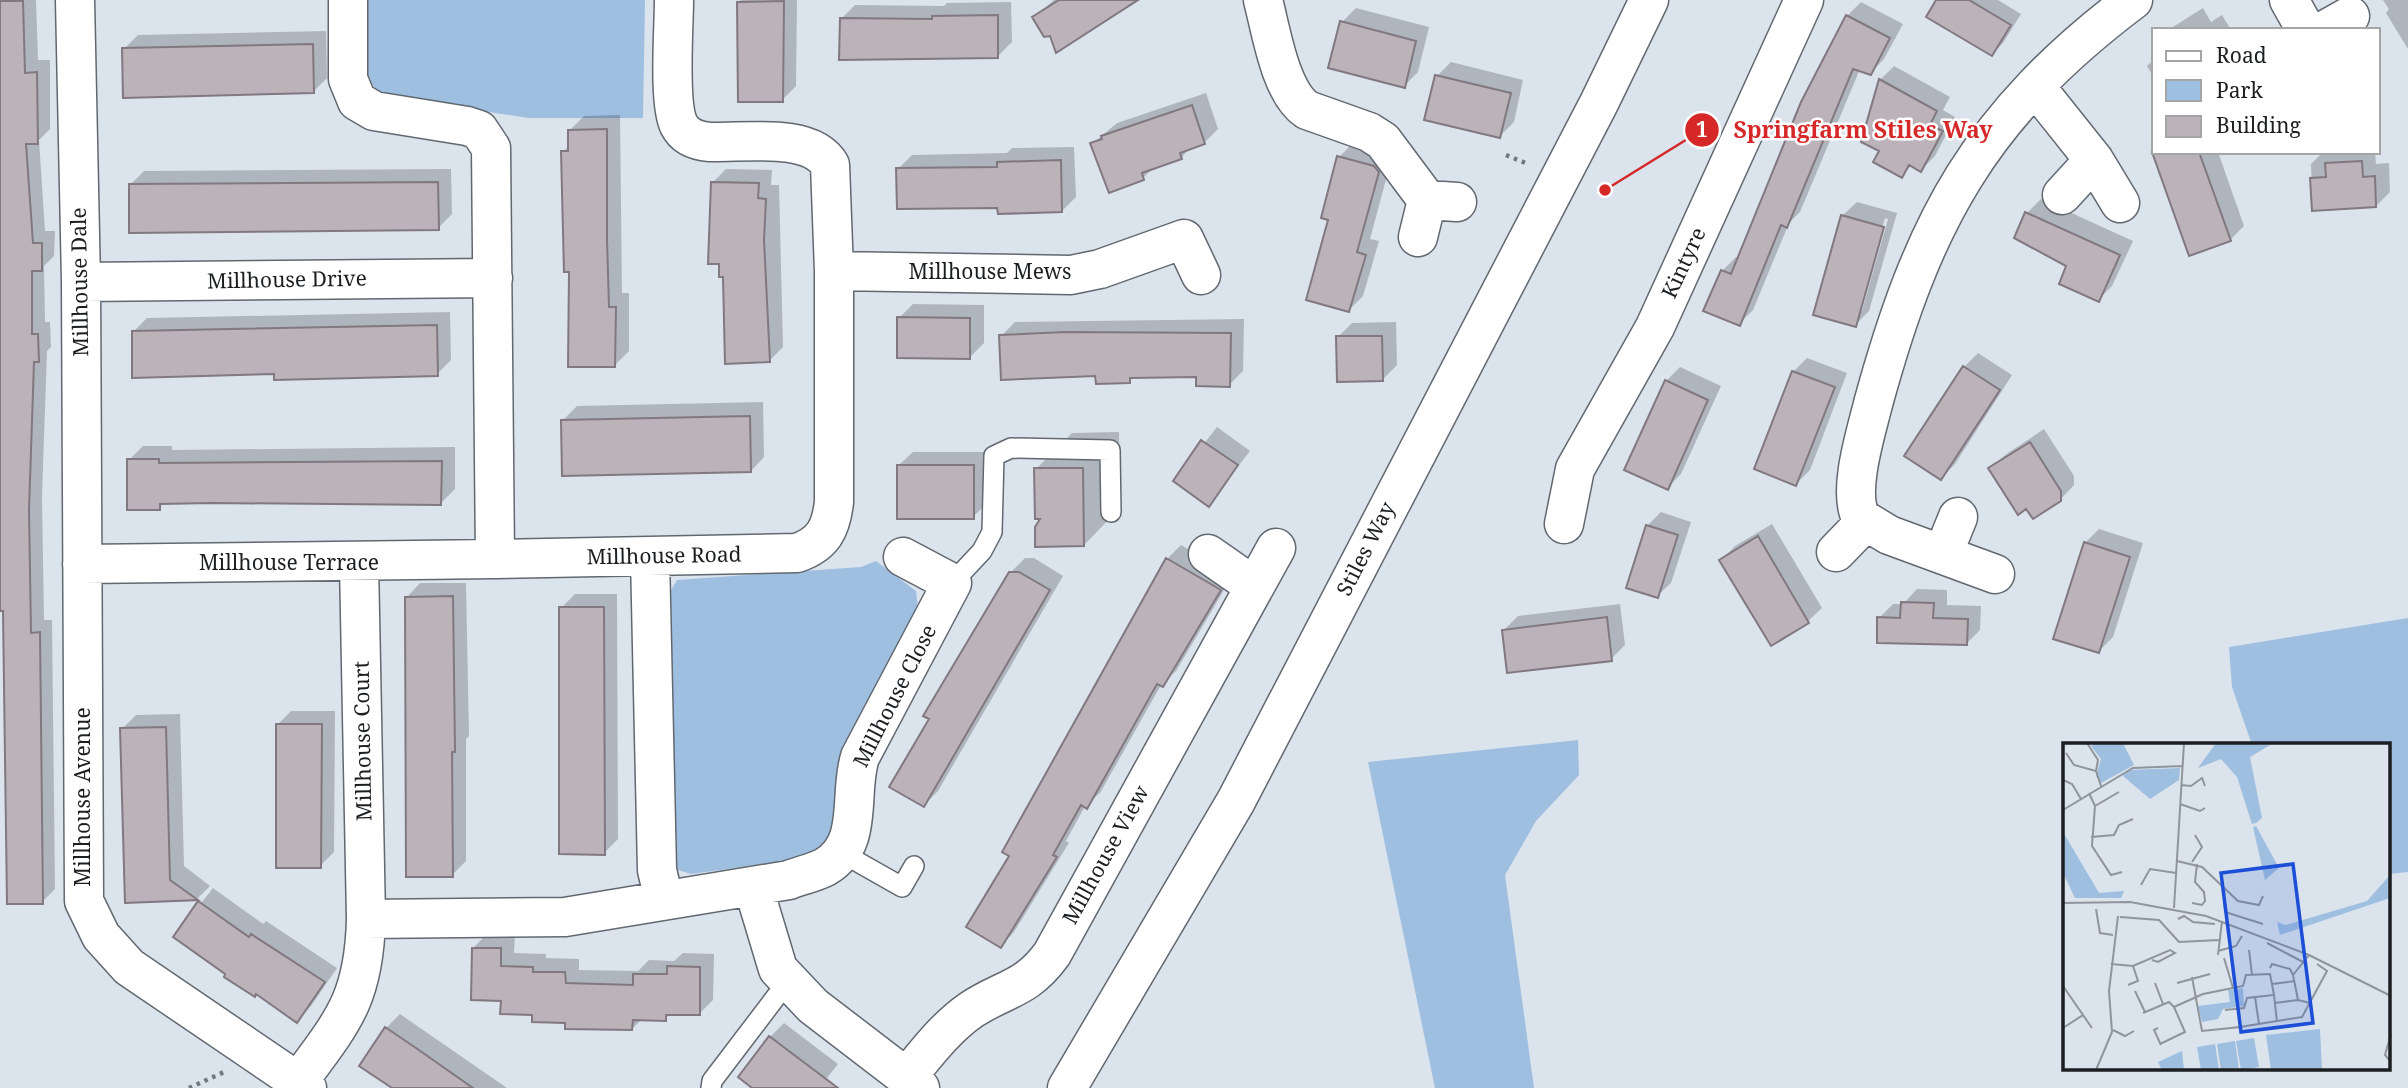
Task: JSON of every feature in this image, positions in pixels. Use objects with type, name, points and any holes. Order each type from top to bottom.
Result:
[{"type":"street","name":"Millhouse Dale","points":[[75,0],[81,282],[82,564]]},
{"type":"street","points":[[348,0],[348,79],[357,101],[374,111],[467,126],[479,130],[487,139],[492,159],[495,559]]},
{"type":"street","name":"Millhouse Road","points":[[495,559],[797,553],[814,547],[822,540],[833,516],[832,177],[824,154],[802,143],[698,141],[685,134],[679,125],[675,101],[674,0]]},
{"type":"street","points":[[1263,0],[1277,56],[1299,103],[1307,110],[1369,132],[1382,141],[1442,201],[1418,237]]},
{"type":"street","name":"Stiles Way","points":[[1067,1088],[1236,801],[1599,103],[1649,0]]},
{"type":"street","name":"Kintyre","points":[[1564,524],[1575,469],[1655,327],[1804,0]]},
{"type":"street","points":[[1995,574],[1889,535],[1865,522],[1858,513],[1855,493],[1868,424],[1915,269],[1934,226],[1967,168],[1986,141],[2082,38],[2133,0]]},
{"type":"street","points":[[2289,0],[2305,28]]},
{"type":"street","points":[[2035,86],[2094,160],[2120,203]]},
{"type":"street","points":[[2062,195],[2094,160]]},
{"type":"street","name":"Millhouse Mews","points":[[834,271],[1071,275],[1100,269],[1184,239],[1201,275]]},
{"type":"street","name":"Millhouse Drive","points":[[81,282],[493,278]]},
{"type":"street","points":[[1943,554],[1958,517]]},
{"type":"street","points":[[1836,552],[1865,522]]},
{"type":"street","name":"Millhouse View","points":[[913,1083],[953,1026],[972,1010],[1029,981],[1052,954],[1276,548]]},
{"type":"street","points":[[1208,554],[1254,586]]},
{"type":"street","points":[[650,557],[657,870],[664,900]]},
{"type":"street","points":[[903,557],[952,583]]},
{"type":"street","name":"Millhouse Terrace","points":[[82,564],[359,563],[495,559]]},
{"type":"street","name":"Millhouse Court","points":[[359,563],[366,919]]},
{"type":"street","name":"Millhouse Avenue","points":[[82,564],[82,875],[88,913],[108,946],[129,967],[303,1085]]},
{"type":"street","name":"Millhouse Close","points":[[842,853],[852,831],[854,786],[860,757],[952,583]]},
{"type":"street","points":[[303,1085],[352,1005],[364,963],[366,919],[532,919],[753,886],[814,871],[842,853]]},
{"type":"street","points":[[753,886],[767,941],[778,969],[813,1006],[913,1083]]},
{"type":"lane","points":[[952,583],[982,551],[992,532],[994,456],[1011,448],[1110,450],[1111,512]]},
{"type":"lane","points":[[842,853],[902,887],[914,866]]},
{"type":"lane","points":[[711,1088],[712,1081],[788,981]]},
{"type":"path","points":[[1506,155],[1522,160]]},
{"type":"green space","points":[[368,0],[645,0],[643,118],[528,118],[382,95],[367,79]]},
{"type":"green space","points":[[876,561],[916,591],[919,619],[837,765],[835,842],[817,857],[691,874],[678,870],[671,857],[665,600],[677,580],[861,567]]},
{"type":"green space","points":[[2408,618],[2408,872],[2390,874],[2390,743],[2251,743],[2232,687],[2229,647]]},
{"type":"green space","points":[[1578,740],[1579,775],[1536,821],[1505,875],[1534,1088],[1435,1088],[1368,762]]},
{"type":"building","points":[[1059,0],[1138,0],[1056,53],[1050,36],[1044,37],[1032,17]]},
{"type":"building","points":[[1936,0],[1969,0],[2011,25],[1992,56],[1926,17]]},
{"type":"building","points":[[0,1],[23,1],[25,73],[37,72],[38,144],[26,144],[33,243],[42,243],[42,271],[32,271],[32,334],[38,334],[39,362],[34,362],[29,510],[31,633],[40,632],[43,904],[7,904],[3,611],[0,611]]},
{"type":"building","points":[[784,1],[783,102],[738,102],[737,2]]},
{"type":"building","points":[[998,15],[998,58],[839,60],[840,18],[932,19],[932,16]]},
{"type":"building","points":[[1846,15],[1890,38],[1871,75],[1853,69],[1787,228],[1781,225],[1740,326],[1703,311],[1721,270],[1731,274],[1801,102]]},
{"type":"building","points":[[1340,21],[1416,41],[1405,88],[1328,68]]},
{"type":"building","points":[[313,44],[314,93],[123,98],[122,48]]},
{"type":"building","points":[[1435,75],[1511,93],[1500,138],[1424,120]]},
{"type":"building","points":[[1879,79],[1937,111],[1930,125],[1943,131],[1921,172],[1909,165],[1902,178],[1873,162],[1879,151],[1861,142]]},
{"type":"building","points":[[1192,105],[1205,144],[1180,153],[1182,159],[1142,173],[1144,180],[1109,193],[1090,143],[1102,139],[1101,136]]},
{"type":"building","points":[[607,129],[609,307],[616,307],[615,367],[568,367],[569,272],[564,272],[561,151],[568,151],[568,130]]},
{"type":"building","points":[[2153,154],[2200,154],[2231,241],[2189,256]]},
{"type":"building","points":[[1337,156],[1374,166],[1379,172],[1357,252],[1366,255],[1349,312],[1306,300],[1328,220],[1321,218]]},
{"type":"building","points":[[1061,160],[1062,212],[998,214],[997,208],[897,209],[896,168],[997,167],[997,162]]},
{"type":"building","points":[[2362,161],[2363,177],[2375,176],[2376,207],[2312,211],[2310,178],[2326,177],[2325,163]]},
{"type":"building","points":[[438,182],[439,230],[129,233],[129,184]]},
{"type":"building","points":[[711,182],[759,183],[758,198],[766,199],[764,240],[770,362],[725,364],[723,277],[719,277],[719,264],[708,264]]},
{"type":"building","points":[[2025,212],[2120,255],[2099,302],[2059,284],[2066,266],[2014,238]]},
{"type":"building","points":[[1841,215],[1884,227],[1856,327],[1813,315]]},
{"type":"building","points":[[897,317],[970,318],[970,359],[897,358]]},
{"type":"building","points":[[437,325],[438,376],[274,380],[274,374],[132,378],[132,331]]},
{"type":"building","points":[[1065,332],[1231,333],[1230,387],[1196,386],[1196,377],[1130,378],[1130,383],[1096,384],[1095,376],[1001,380],[999,335]]},
{"type":"building","points":[[1336,336],[1382,336],[1383,381],[1337,382]]},
{"type":"building","points":[[1963,366],[2000,390],[1941,480],[1904,456]]},
{"type":"building","points":[[1792,371],[1835,387],[1796,486],[1754,469]]},
{"type":"building","points":[[1665,380],[1708,400],[1668,490],[1624,470]]},
{"type":"building","points":[[750,416],[751,472],[562,476],[561,420]]},
{"type":"building","points":[[1201,440],[1238,465],[1209,507],[1173,481]]},
{"type":"building","points":[[2030,442],[2061,491],[2061,501],[2033,519],[2026,509],[2018,515],[1988,468]]},
{"type":"building","points":[[127,459],[159,459],[159,463],[442,461],[441,505],[211,503],[160,504],[160,510],[127,510]]},
{"type":"building","points":[[897,465],[974,465],[974,519],[897,519]]},
{"type":"building","points":[[1034,468],[1083,468],[1084,546],[1035,547],[1035,527],[1040,519],[1035,519]]},
{"type":"building","points":[[1646,525],[1678,535],[1658,598],[1626,588]]},
{"type":"building","points":[[1758,536],[1809,623],[1771,646],[1719,560]]},
{"type":"building","points":[[2084,542],[2130,557],[2099,653],[2053,639]]},
{"type":"building","points":[[1166,558],[1221,590],[1163,687],[1157,684],[1087,809],[1081,805],[1053,855],[1057,857],[1001,948],[966,927],[1009,856],[1002,852]]},
{"type":"building","points":[[1009,572],[1019,572],[1050,590],[924,807],[889,787],[929,719],[923,716]]},
{"type":"building","points":[[453,596],[453,877],[406,877],[405,597]]},
{"type":"building","points":[[1901,602],[1934,603],[1933,618],[1968,619],[1967,645],[1877,643],[1877,617],[1900,618]]},
{"type":"building","points":[[559,607],[604,607],[605,855],[559,854]]},
{"type":"building","points":[[1607,617],[1612,661],[1507,673],[1502,630]]},
{"type":"building","points":[[276,724],[322,724],[321,868],[276,868]]},
{"type":"building","points":[[166,727],[170,880],[198,900],[125,903],[120,728]]},
{"type":"building","points":[[198,901],[249,937],[251,934],[325,982],[297,1023],[256,994],[255,997],[224,977],[225,974],[173,937]]},
{"type":"building","points":[[472,948],[501,948],[501,966],[533,967],[533,972],[565,972],[566,983],[633,985],[633,974],[667,974],[667,966],[700,967],[700,1015],[666,1015],[666,1021],[633,1020],[632,1030],[565,1029],[565,1023],[532,1022],[532,1015],[500,1014],[501,1001],[471,1000]]},
{"type":"building","points":[[385,1027],[473,1088],[392,1088],[359,1066]]},
{"type":"building","points":[[769,1036],[838,1088],[752,1088],[738,1077]]},
{"type":"place","name":"Springfarm Stiles Way","points":[[1605,190]]}]
